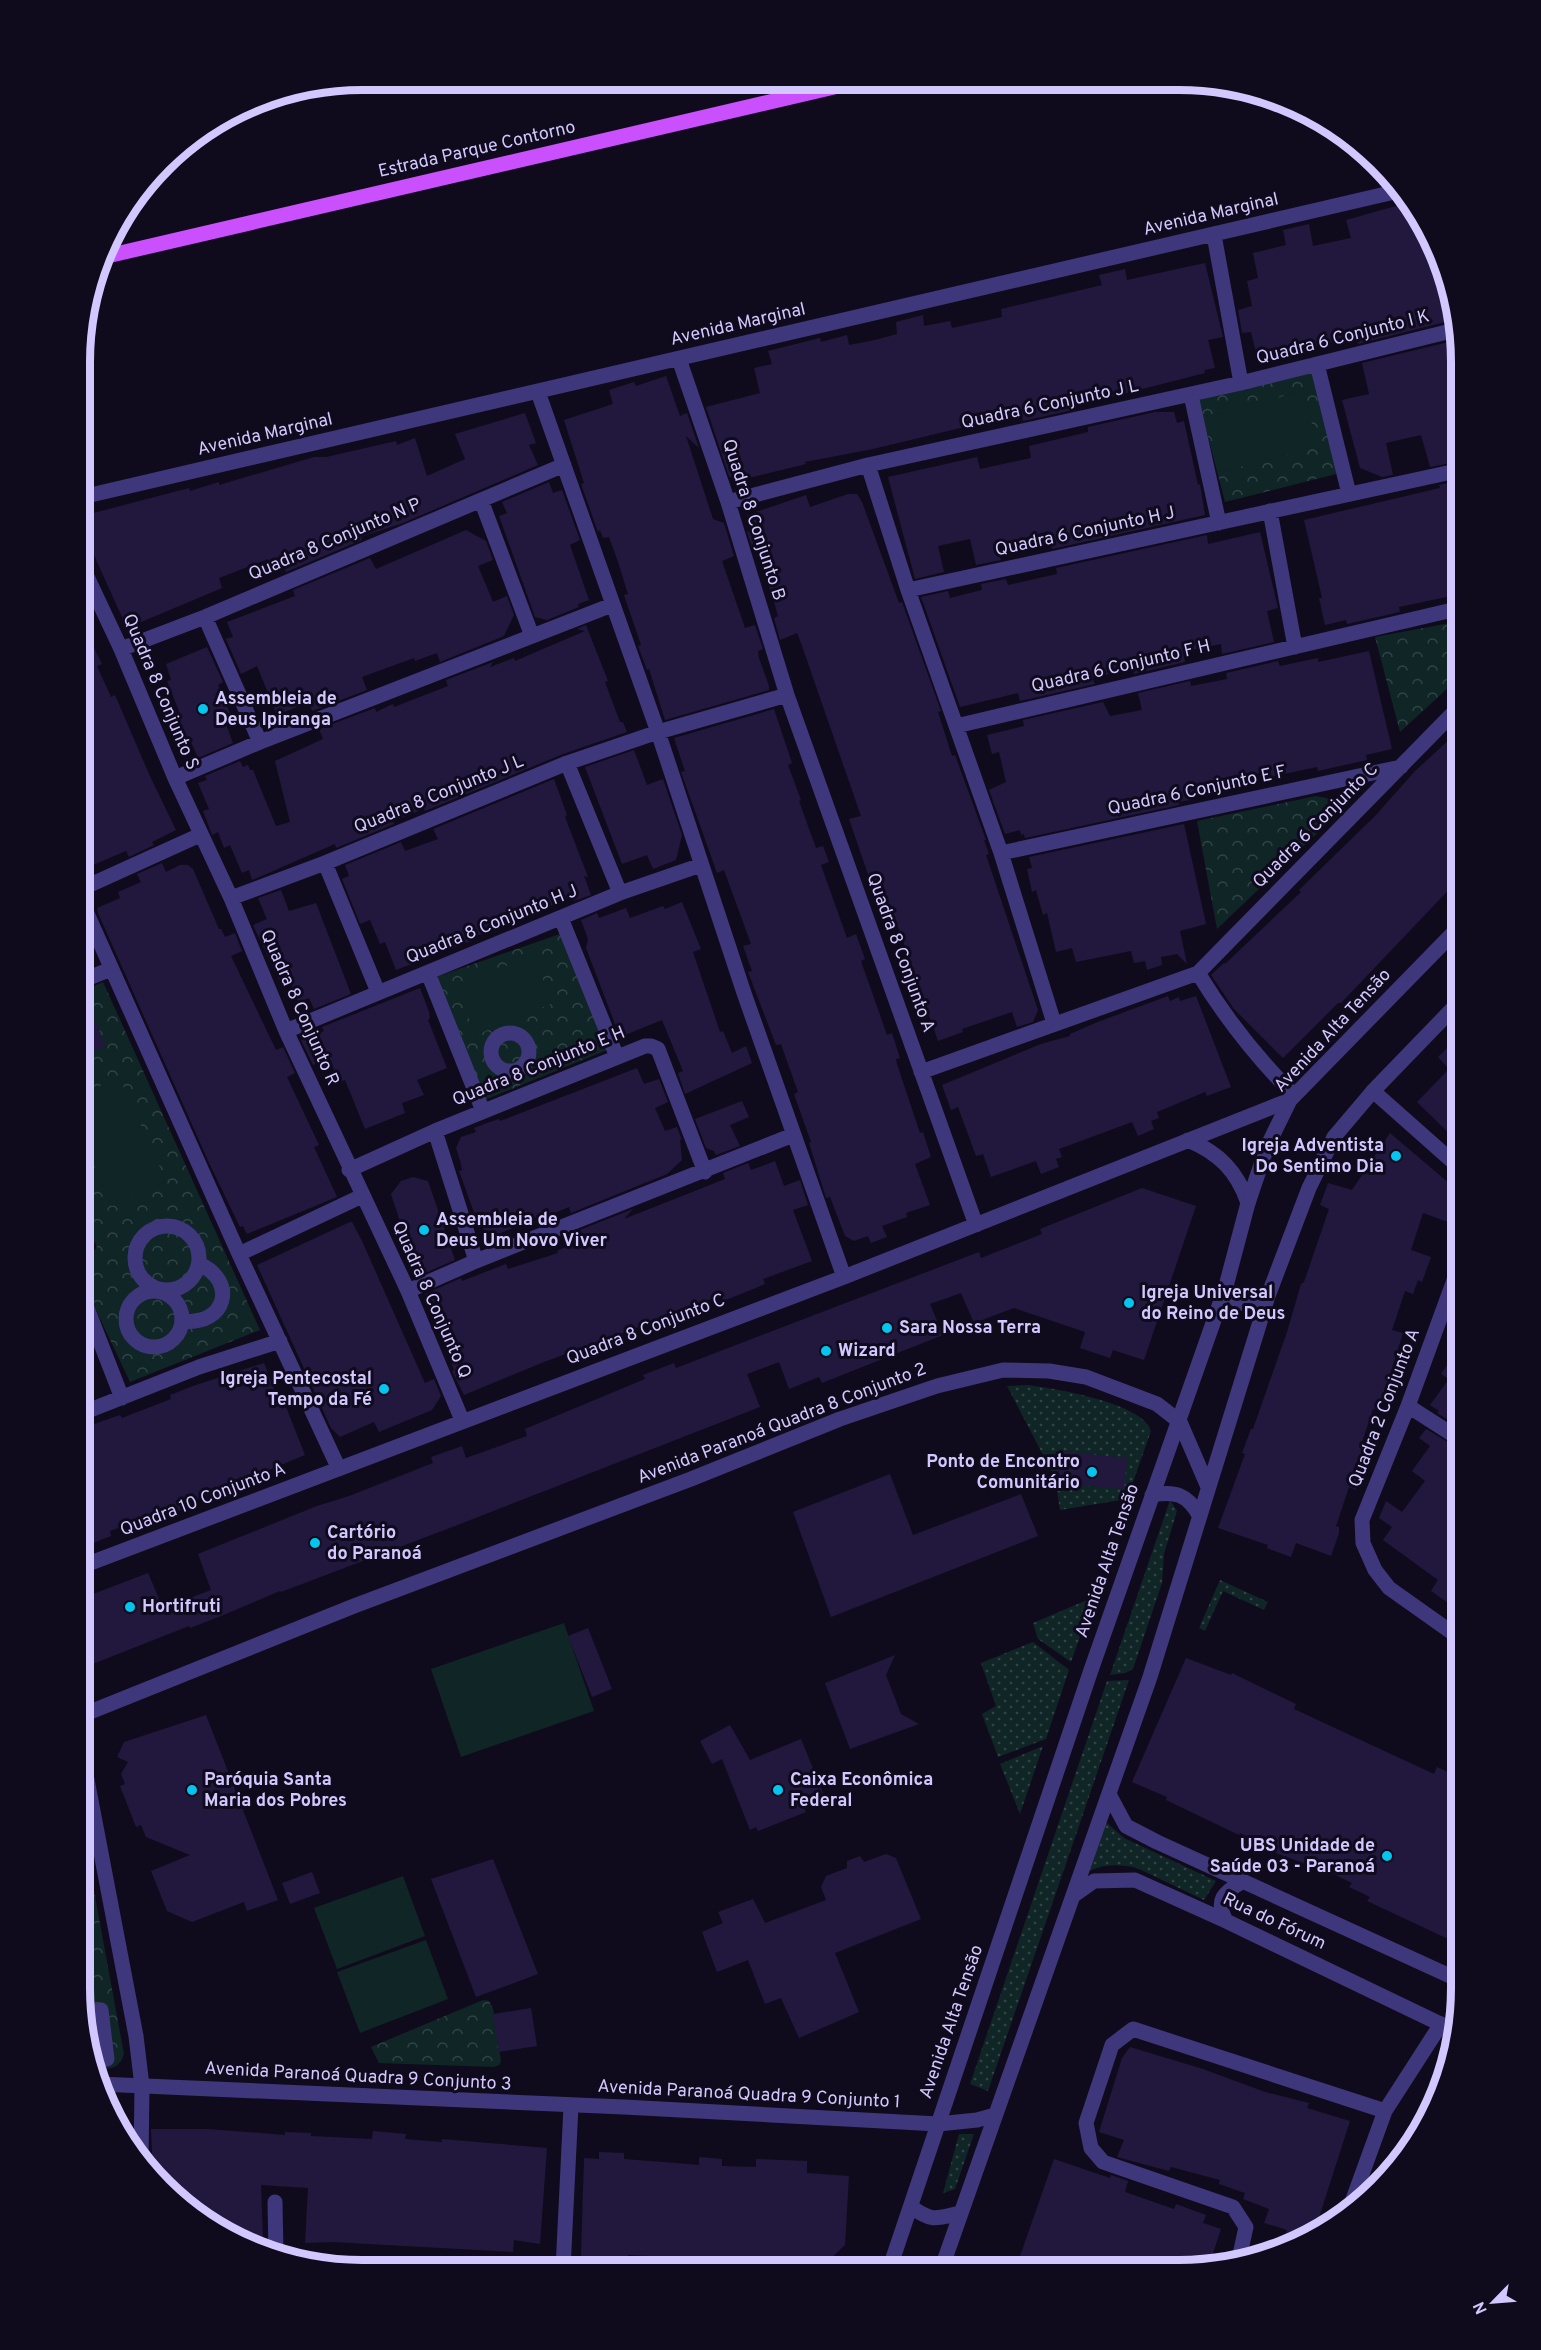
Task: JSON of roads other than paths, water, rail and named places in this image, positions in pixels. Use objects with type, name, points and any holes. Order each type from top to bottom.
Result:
[{"type":"main road","name":"Estrada Parque Contorno","points":[[112,255],[821,90]]},
{"type":"street","name":"Avenida Marginal","points":[[90,495],[1392,193]]},
{"type":"street","points":[[1214,235],[1241,383]]},
{"type":"street","name":"Quadra 6 Conjunto I K","points":[[1241,383],[1449,331]]},
{"type":"street","name":"Quadra 8 Conjunto B","points":[[679,359],[728,502],[787,695]]},
{"type":"street","points":[[1317,364],[1349,494]]},
{"type":"street","name":"Quadra 6 Conjunto J L","points":[[728,502],[868,465],[1241,383]]},
{"type":"street","points":[[538,392],[658,732],[744,993],[844,1277]]},
{"type":"street","points":[[1191,395],[1219,523]]},
{"type":"street","name":"Quadra 8 Conjunto N P","points":[[122,649],[206,617],[564,465]]},
{"type":"street","points":[[868,465],[909,591],[1001,853],[1054,1023]]},
{"type":"street","name":"Quadra 6 Conjunto H J","points":[[909,591],[1451,472]]},
{"type":"street","points":[[481,500],[532,636]]},
{"type":"street","points":[[1270,512],[1295,647]]},
{"type":"street","name":"Quadra 8 Conjunto S","points":[[90,583],[122,649],[200,835]]},
{"type":"street","points":[[175,778],[260,742],[612,605]]},
{"type":"street","name":"Quadra 6 Conjunto F H","points":[[956,726],[1451,610]]},
{"type":"street","points":[[206,617],[260,742]]},
{"type":"street","name":"Quadra 8 Conjunto J L","points":[[231,898],[325,863],[567,763],[658,732],[787,695]]},
{"type":"street","name":"Quadra 8 Conjunto A","points":[[787,695],[976,1225]]},
{"type":"street","name":"Quadra 6 Conjunto C","points":[[1198,974],[1451,715]]},
{"type":"street","points":[[567,763],[620,893]]},
{"type":"street","name":"Quadra 6 Conjunto E F","points":[[1001,853],[1401,767]]},
{"type":"street","points":[[90,885],[200,835]]},
{"type":"street","name":"Quadra 8 Conjunto R","points":[[200,835],[231,898],[286,1031],[362,1196]]},
{"type":"street","points":[[325,863],[378,992]]},
{"type":"street","name":"Quadra 8 Conjunto H J","points":[[286,1031],[620,893],[701,865]]},
{"type":"street","points":[[561,918],[617,1057]]},
{"type":"street","points":[[90,921],[239,1254],[339,1469]]},
{"type":"street","name":"Avenida Alta Tensão","points":[[892,2260],[1152,1495],[1226,1286],[1248,1203],[1267,1147],[1292,1097],[1451,936]]},
{"type":"street","points":[[90,977],[111,969]]},
{"type":"street","points":[[428,973],[483,1111]]},
{"type":"street","points":[[921,1072],[1054,1023],[1198,974],[1224,1016],[1292,1097]]},
{"type":"street","points":[[945,2260],[1110,1796],[1150,1677],[1268,1296],[1309,1188],[1334,1137],[1373,1091],[1451,1010]]},
{"type":"street","name":"Quadra 8 Conjunto E H","points":[[350,1170],[483,1111],[645,1046],[651,1046],[658,1049],[705,1172]]},
{"type":"street","points":[[1373,1091],[1451,1160]]},
{"type":"street","name":"Quadra 8 Conjunto C","points":[[339,1469],[462,1420],[844,1277],[1292,1097]]},
{"type":"street","points":[[435,1131],[476,1261]]},
{"type":"street","points":[[408,1291],[476,1261],[705,1172],[793,1135]]},
{"type":"street","points":[[1188,1140],[1209,1149],[1240,1181],[1248,1203]]},
{"type":"street","points":[[239,1254],[362,1196]]},
{"type":"street","name":"Quadra 8 Conjunto Q","points":[[362,1196],[408,1291],[462,1420]]},
{"type":"street","points":[[199,1264],[190,1281],[181,1288],[159,1290],[144,1292],[129,1304],[126,1314],[129,1332],[143,1345],[162,1347],[177,1336],[183,1321],[182,1310],[178,1302],[171,1295],[159,1290],[141,1278],[136,1269],[136,1249],[140,1239],[147,1232],[167,1226],[177,1227],[194,1240],[198,1250],[199,1264]]},
{"type":"street","points":[[183,1321],[201,1322],[210,1318],[221,1304],[222,1285],[217,1277],[199,1264]]},
{"type":"street","points":[[1226,1286],[1232,1298],[1242,1304],[1257,1304],[1268,1296]]},
{"type":"street","name":"Quadra 2 Conjunto A","points":[[1451,1288],[1408,1406],[1362,1520],[1363,1543],[1375,1570],[1389,1588],[1451,1632]]},
{"type":"street","points":[[90,1314],[122,1398]]},
{"type":"street","points":[[90,1410],[199,1367],[280,1341]]},
{"type":"street","name":"Avenida Paranoá Quadra 8 Conjunto 2","points":[[90,1712],[402,1588],[691,1479],[840,1419],[937,1386],[1003,1370],[1049,1371],[1086,1377],[1157,1404],[1179,1422],[1208,1487]]},
{"type":"street","points":[[1408,1406],[1451,1434]]},
{"type":"street","name":"Quadra 10 Conjunto A","points":[[90,1563],[339,1469]]},
{"type":"street","points":[[1152,1495],[1171,1491],[1192,1503],[1199,1515]]},
{"type":"street","points":[[90,1794],[142,2086],[141,2147]]},
{"type":"street","name":"Rua do Fórum","points":[[1110,1796],[1126,1826],[1242,1882],[1451,1976]]},
{"type":"street","name":"Rua do Fórum","points":[[1073,1896],[1094,1881],[1135,1880],[1448,2028]]},
{"type":"street","points":[[1226,1921],[1221,1910],[1222,1898],[1229,1889],[1242,1882]]},
{"type":"street","points":[[91,2012],[101,2010],[107,2059],[99,2059]]},
{"type":"street","points":[[1354,2195],[1385,2111],[1441,2024]]},
{"type":"street","points":[[1240,2253],[1246,2228],[1233,2207],[1103,2162],[1090,2148],[1086,2123],[1112,2044],[1133,2029],[1385,2111]]},
{"type":"street","name":"Avenida Paranoá Quadra 9 Conjunto 3","points":[[108,2084],[571,2106]]},
{"type":"street","points":[[563,2260],[571,2106]]},
{"type":"street","name":"Avenida Paranoá Quadra 9 Conjunto 1","points":[[571,2106],[938,2124],[977,2120],[995,2115]]},
{"type":"street","points":[[275,2202],[276,2246]]},
{"type":"street","points":[[910,2207],[924,2217],[934,2219],[960,2213]]},
{"type":"place","name":"Assembleia de Deus Ipiranga","points":[[203,709]]},
{"type":"place","name":"Igreja Adventista Do Sentimo Dia","points":[[1396,1156]]},
{"type":"place","name":"Assembleia de Deus Um Novo Viver","points":[[424,1230]]},
{"type":"place","name":"Igreja Universal do Reino de Deus","points":[[1129,1303]]},
{"type":"place","name":"Sara Nossa Terra","points":[[887,1328]]},
{"type":"place","name":"Wizard","points":[[826,1351]]},
{"type":"place","name":"Igreja Pentecostal Tempo da Fé","points":[[384,1389]]},
{"type":"place","name":"Ponto de Encontro Comunitário","points":[[1092,1472]]},
{"type":"place","name":"Cartório do Paranoá","points":[[315,1543]]},
{"type":"place","name":"Hortifruti","points":[[130,1607]]},
{"type":"place","name":"Paróquia Santa Maria dos Pobres","points":[[192,1790]]},
{"type":"place","name":"Caixa Econômica Federal","points":[[778,1790]]},
{"type":"place","name":"UBS Unidade de Saúde 03 - Paranoá","points":[[1387,1856]]}]
